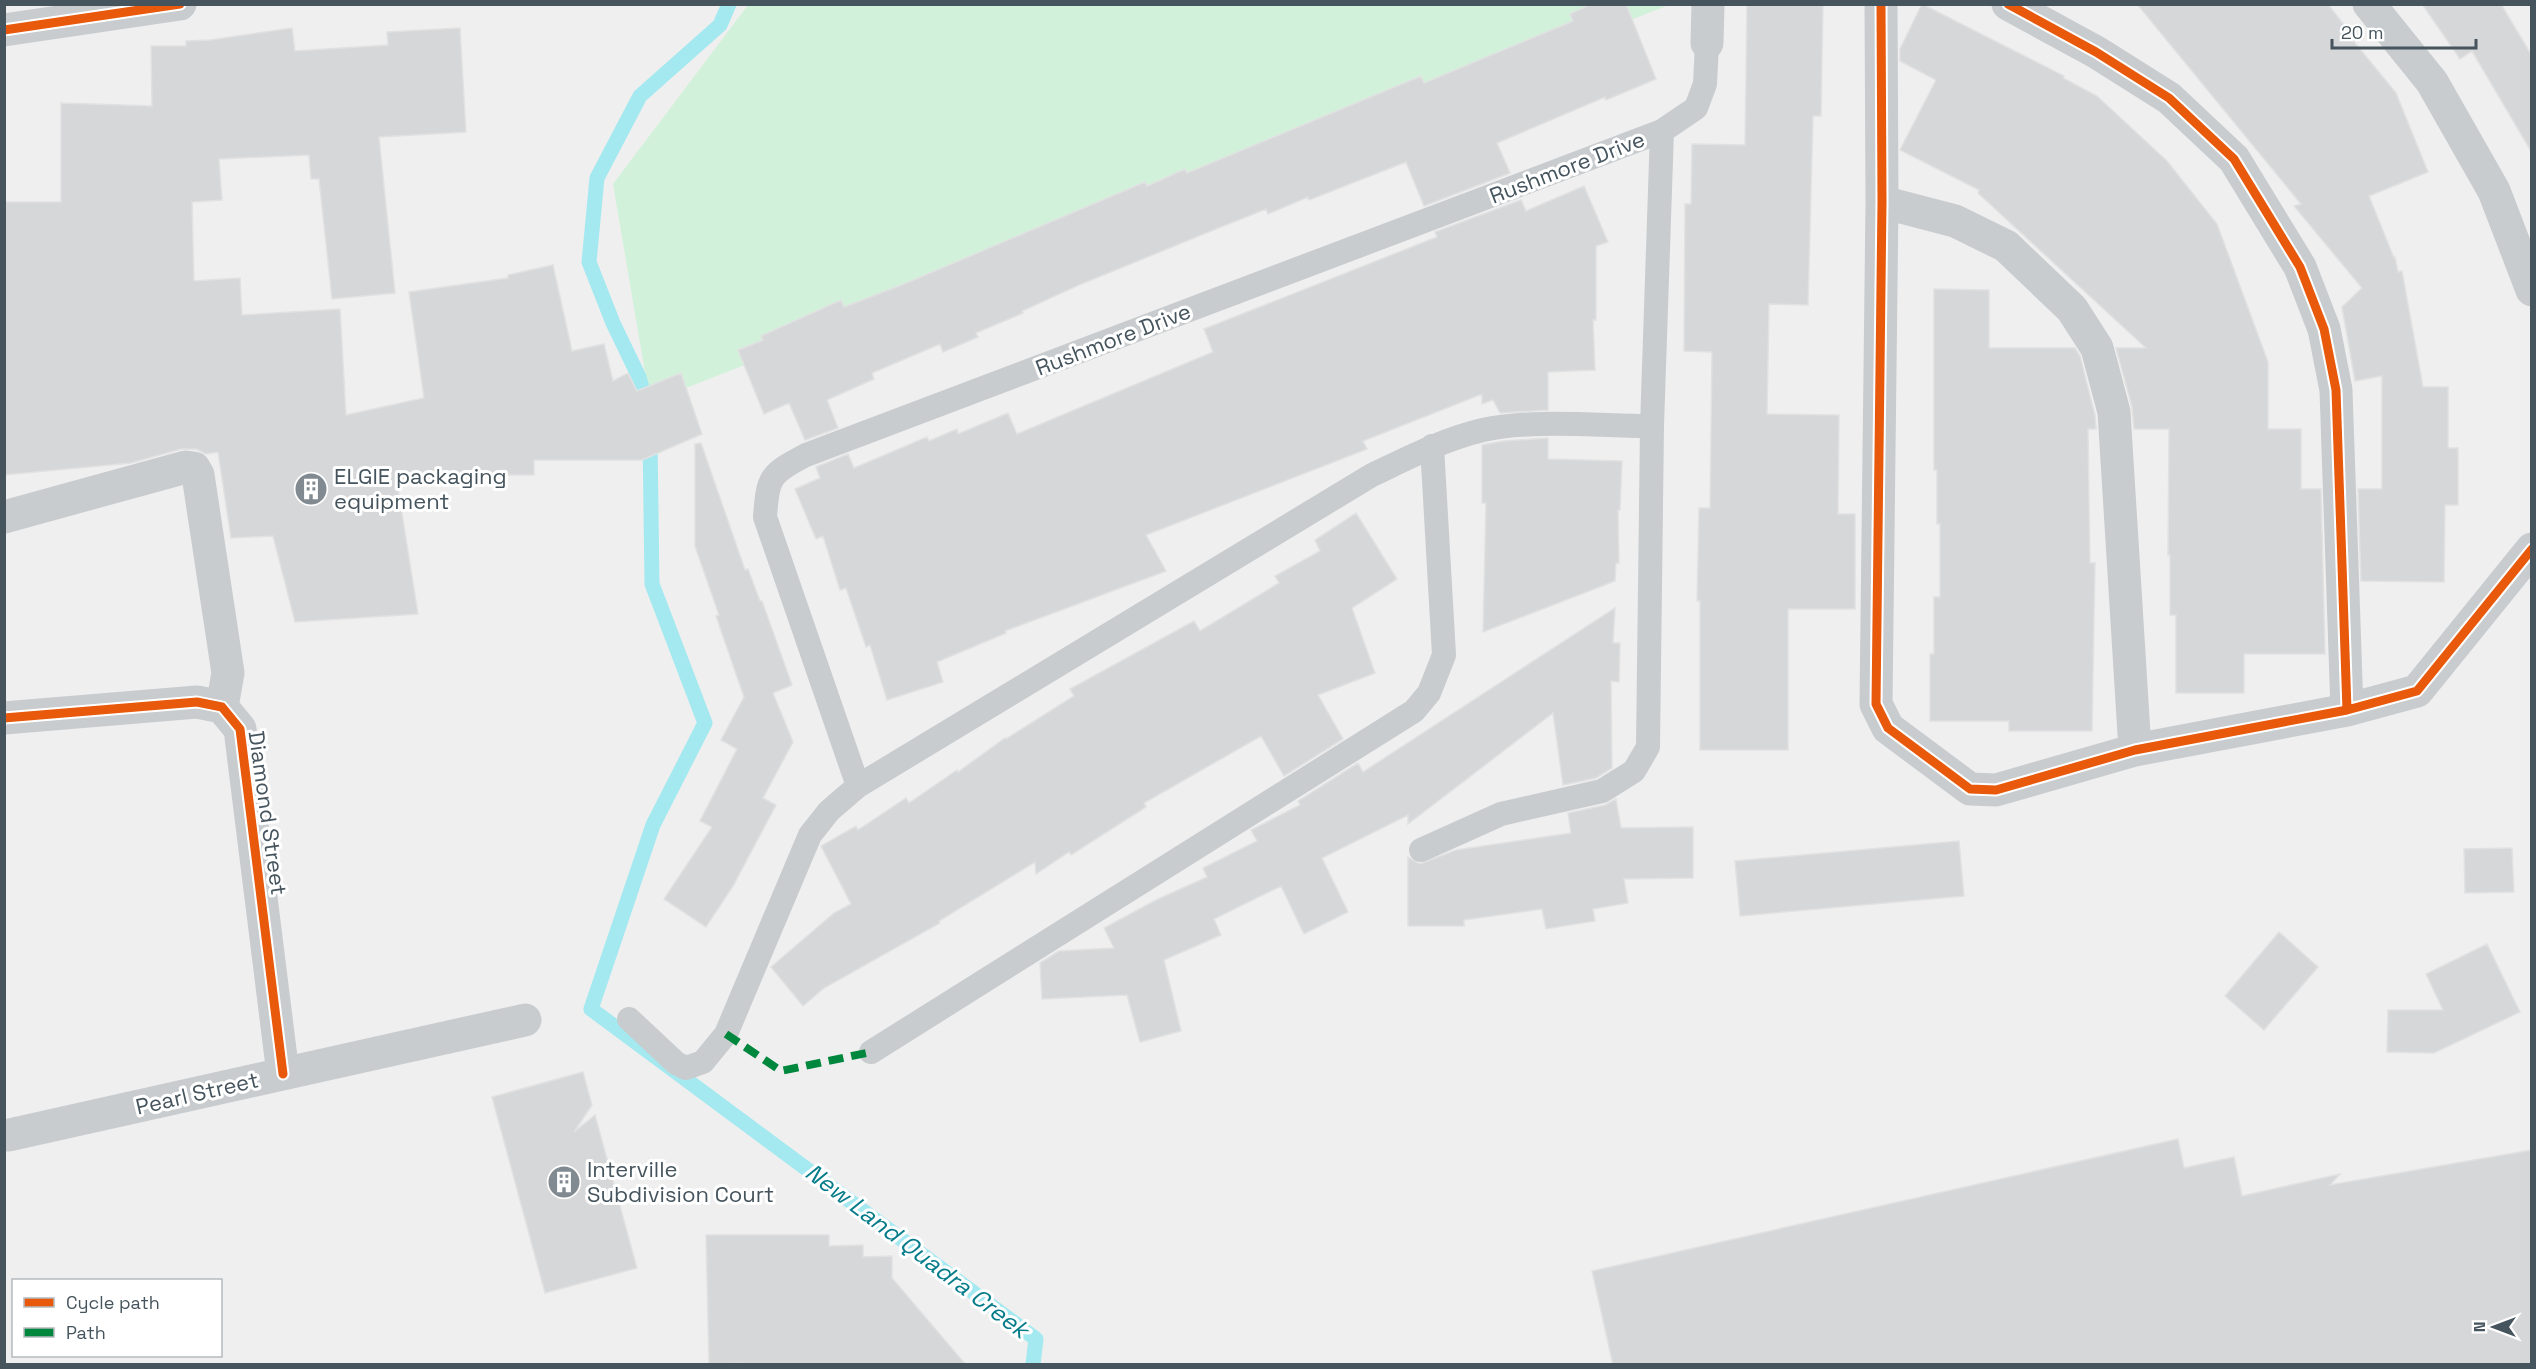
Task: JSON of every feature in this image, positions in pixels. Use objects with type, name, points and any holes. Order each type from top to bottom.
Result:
[{"type":"street","points":[[4,30],[180,4]]},
{"type":"street","points":[[1707,43],[1708,4]]},
{"type":"street","points":[[1881,4],[1882,202],[1876,704],[1888,728],[1970,789],[1996,790],[2135,750],[2347,710],[2417,691],[2532,549]]},
{"type":"street","points":[[2008,4],[2097,52],[2169,98],[2234,159],[2301,267],[2324,329],[2336,390],[2347,710]]},
{"type":"street","points":[[2369,4],[2433,82],[2494,191],[2532,290]]},
{"type":"street","points":[[1882,202],[1955,221],[2006,246],[2072,309],[2097,348],[2114,412],[2135,750]]},
{"type":"street","name":"Diamond Street","points":[[4,517],[186,467],[194,468],[198,475],[228,673],[222,707]]},
{"type":"street","name":"Diamond Street","points":[[4,718],[197,702],[222,707],[240,729],[283,1074]]},
{"type":"street","name":"Pearl Street","points":[[9,1135],[525,1020]]},
{"type":"lane","name":"Rushmore Drive","points":[[858,786],[765,517],[767,488],[777,470],[839,442],[1662,131],[1696,108],[1705,84],[1707,43]]},
{"type":"lane","points":[[1421,850],[1501,814],[1602,791],[1634,771],[1648,747],[1653,426],[1662,131]]},
{"type":"lane","points":[[628,1019],[676,1063],[686,1068],[703,1062],[726,1034],[810,835],[829,811],[858,786],[1372,474],[1432,447],[1484,430],[1532,425],[1653,426]]},
{"type":"lane","points":[[871,1052],[1414,711],[1429,693],[1444,655],[1432,447]]},
{"type":"green space","points":[[748,5],[1669,5],[650,402],[613,184]]},
{"type":"building","points":[[1591,4],[1626,4],[1656,79],[1606,100],[1605,97],[1497,143],[1510,173],[1424,206],[1406,162],[1309,200],[1308,197],[1268,214],[1266,209],[1079,285],[976,333],[978,337],[943,352],[940,344],[872,373],[874,379],[827,400],[838,428],[805,440],[789,403],[764,414],[738,350],[763,340],[761,336],[841,300],[844,307],[904,284],[1145,182],[1147,186],[1185,169],[1187,173],[1421,76],[1424,83],[1573,21],[1570,14]]},
{"type":"building","points":[[1747,4],[1823,4],[1821,116],[1813,116],[1808,305],[1769,304],[1767,414],[1839,415],[1838,514],[1855,514],[1855,609],[1788,609],[1788,750],[1700,750],[1700,601],[1697,601],[1699,508],[1710,508],[1712,352],[1684,351],[1685,204],[1691,204],[1692,144],[1745,145]]},
{"type":"building","points":[[1922,4],[2064,76],[2063,78],[2097,96],[2167,161],[2217,224],[2268,362],[2268,429],[2301,429],[2301,489],[2321,489],[2325,654],[2244,654],[2244,693],[2176,693],[2176,615],[2170,615],[2170,555],[2168,555],[2169,429],[2134,429],[2132,407],[2116,348],[2146,348],[1978,193],[1979,190],[1900,150],[1936,80],[1900,61],[1900,49]]},
{"type":"building","points":[[2137,4],[2328,4],[2344,25],[2342,27],[2396,93],[2428,172],[2369,196],[2395,257],[2398,272],[2402,271],[2423,387],[2448,387],[2448,448],[2458,448],[2458,505],[2445,505],[2444,582],[2361,581],[2358,489],[2382,489],[2382,376],[2355,381],[2342,307],[2362,288],[2294,206],[2301,204]]},
{"type":"building","points":[[2422,4],[2501,4],[2532,56],[2532,153],[2472,51],[2460,59]]},
{"type":"building","points":[[292,28],[295,51],[388,45],[387,32],[460,28],[466,132],[379,137],[395,293],[332,299],[319,179],[311,179],[309,155],[219,159],[222,200],[192,202],[194,281],[240,278],[242,315],[340,309],[346,415],[424,398],[409,292],[508,278],[508,275],[553,265],[572,351],[604,344],[613,381],[628,373],[637,391],[681,373],[702,434],[642,460],[534,460],[534,475],[474,475],[474,478],[397,482],[418,614],[295,622],[273,536],[231,538],[218,452],[206,454],[196,449],[181,449],[131,463],[4,475],[4,202],[61,202],[61,103],[152,106],[151,46],[186,46],[186,41],[210,40]]},
{"type":"building","points":[[1584,186],[1608,242],[1596,246],[1596,320],[1593,320],[1595,370],[1548,372],[1548,410],[1500,413],[1493,400],[1482,404],[1482,394],[1363,441],[1367,449],[1146,535],[1166,571],[1005,631],[1006,633],[937,662],[943,682],[887,700],[870,645],[866,647],[846,588],[840,590],[823,536],[816,539],[795,489],[820,478],[816,467],[848,454],[854,468],[927,437],[929,441],[957,429],[958,434],[1008,413],[1017,434],[1213,352],[1204,329],[1437,237],[1435,232],[1521,200],[1526,211]]},
{"type":"building","points":[[1934,289],[1989,290],[1989,348],[2075,348],[2080,356],[2095,415],[2096,429],[2088,429],[2090,563],[2095,563],[2092,731],[2009,731],[2009,721],[1930,721],[1930,654],[1934,654],[1934,597],[1940,597],[1940,524],[1937,524],[1937,470],[1934,470]]},
{"type":"building","points":[[1548,438],[1548,459],[1622,461],[1620,510],[1618,510],[1619,563],[1616,563],[1615,581],[1483,632],[1486,503],[1482,503],[1482,445]]},
{"type":"building","points":[[701,443],[745,570],[748,569],[760,601],[762,601],[792,685],[773,693],[793,742],[763,798],[776,805],[733,886],[706,927],[664,899],[712,827],[700,821],[737,749],[721,740],[744,697],[695,546],[695,444]]},
{"type":"building","points":[[1356,513],[1397,579],[1352,608],[1375,673],[1318,695],[1343,739],[1284,776],[1261,736],[1144,803],[1146,807],[1071,855],[1069,852],[1036,874],[1035,862],[939,921],[940,923],[824,988],[803,1006],[771,967],[834,913],[851,904],[821,846],[856,826],[858,830],[906,798],[909,803],[957,770],[958,772],[1005,738],[1074,696],[1070,689],[1194,621],[1200,631],[1279,583],[1275,576],[1320,551],[1315,540]]},
{"type":"building","points":[[1615,608],[1613,643],[1620,643],[1619,682],[1611,681],[1612,768],[1596,778],[1563,785],[1553,713],[1408,824],[1408,815],[1322,858],[1348,912],[1304,934],[1281,886],[1214,919],[1221,935],[1164,960],[1181,1031],[1140,1042],[1127,995],[1042,999],[1040,963],[1059,951],[1114,948],[1104,928],[1156,900],[1207,877],[1203,868],[1257,841],[1251,830],[1300,805],[1298,801],[1358,763],[1363,772]]},
{"type":"building","points":[[1616,799],[1621,828],[1693,827],[1693,878],[1624,879],[1628,903],[1593,909],[1595,921],[1546,929],[1542,909],[1464,920],[1464,926],[1408,926],[1408,857],[1420,864],[1456,850],[1571,833],[1568,813],[1605,805]]},
{"type":"building","points":[[1959,841],[1964,896],[1740,916],[1735,861]]},
{"type":"building","points":[[2512,848],[2514,892],[2465,893],[2464,849]]},
{"type":"building","points":[[2279,932],[2318,967],[2264,1030],[2225,996]]},
{"type":"building","points":[[2487,944],[2520,1012],[2434,1053],[2387,1052],[2388,1010],[2443,1010],[2426,974]]},
{"type":"building","name":"Interville Subdivision Court","points":[[583,1072],[592,1105],[574,1132],[595,1115],[637,1268],[545,1293],[492,1097]]},
{"type":"building","points":[[2178,1139],[2184,1168],[2234,1157],[2242,1196],[2340,1174],[2330,1185],[2532,1150],[2532,1365],[1613,1365],[1592,1271]]},
{"type":"building","points":[[706,1235],[829,1235],[829,1246],[863,1245],[863,1257],[892,1256],[892,1278],[966,1365],[744,1365],[742,1363],[709,1365]]},
{"type":"waterway","name":"New Land Quadra Creek","points":[[648,408],[639,377],[613,323],[589,262],[597,178],[640,96],[720,25],[729,4]]},
{"type":"waterway","name":"New Land Quadra Creek","points":[[650,438],[652,584],[705,723],[653,825],[591,1009],[1036,1339],[1033,1364]]},
{"type":"marked path","points":[[726,1034],[781,1071],[871,1052]]},
{"type":"cycle path","points":[[4,30],[180,4]]},
{"type":"cycle path","points":[[1881,4],[1882,202],[1876,704],[1888,728],[1970,789],[1996,790],[2135,750],[2347,710],[2417,691],[2532,549]]},
{"type":"cycle path","points":[[2008,4],[2096,52],[2169,98],[2234,159],[2300,267],[2324,329],[2336,390],[2347,710]]},
{"type":"cycle path","points":[[4,718],[197,702],[222,707],[240,729],[283,1074]]},
{"type":"place","name":"ELGIE packaging equipment","points":[[311,489]]},
{"type":"place","name":"Interville Subdivision Court","points":[[564,1182]]}]
